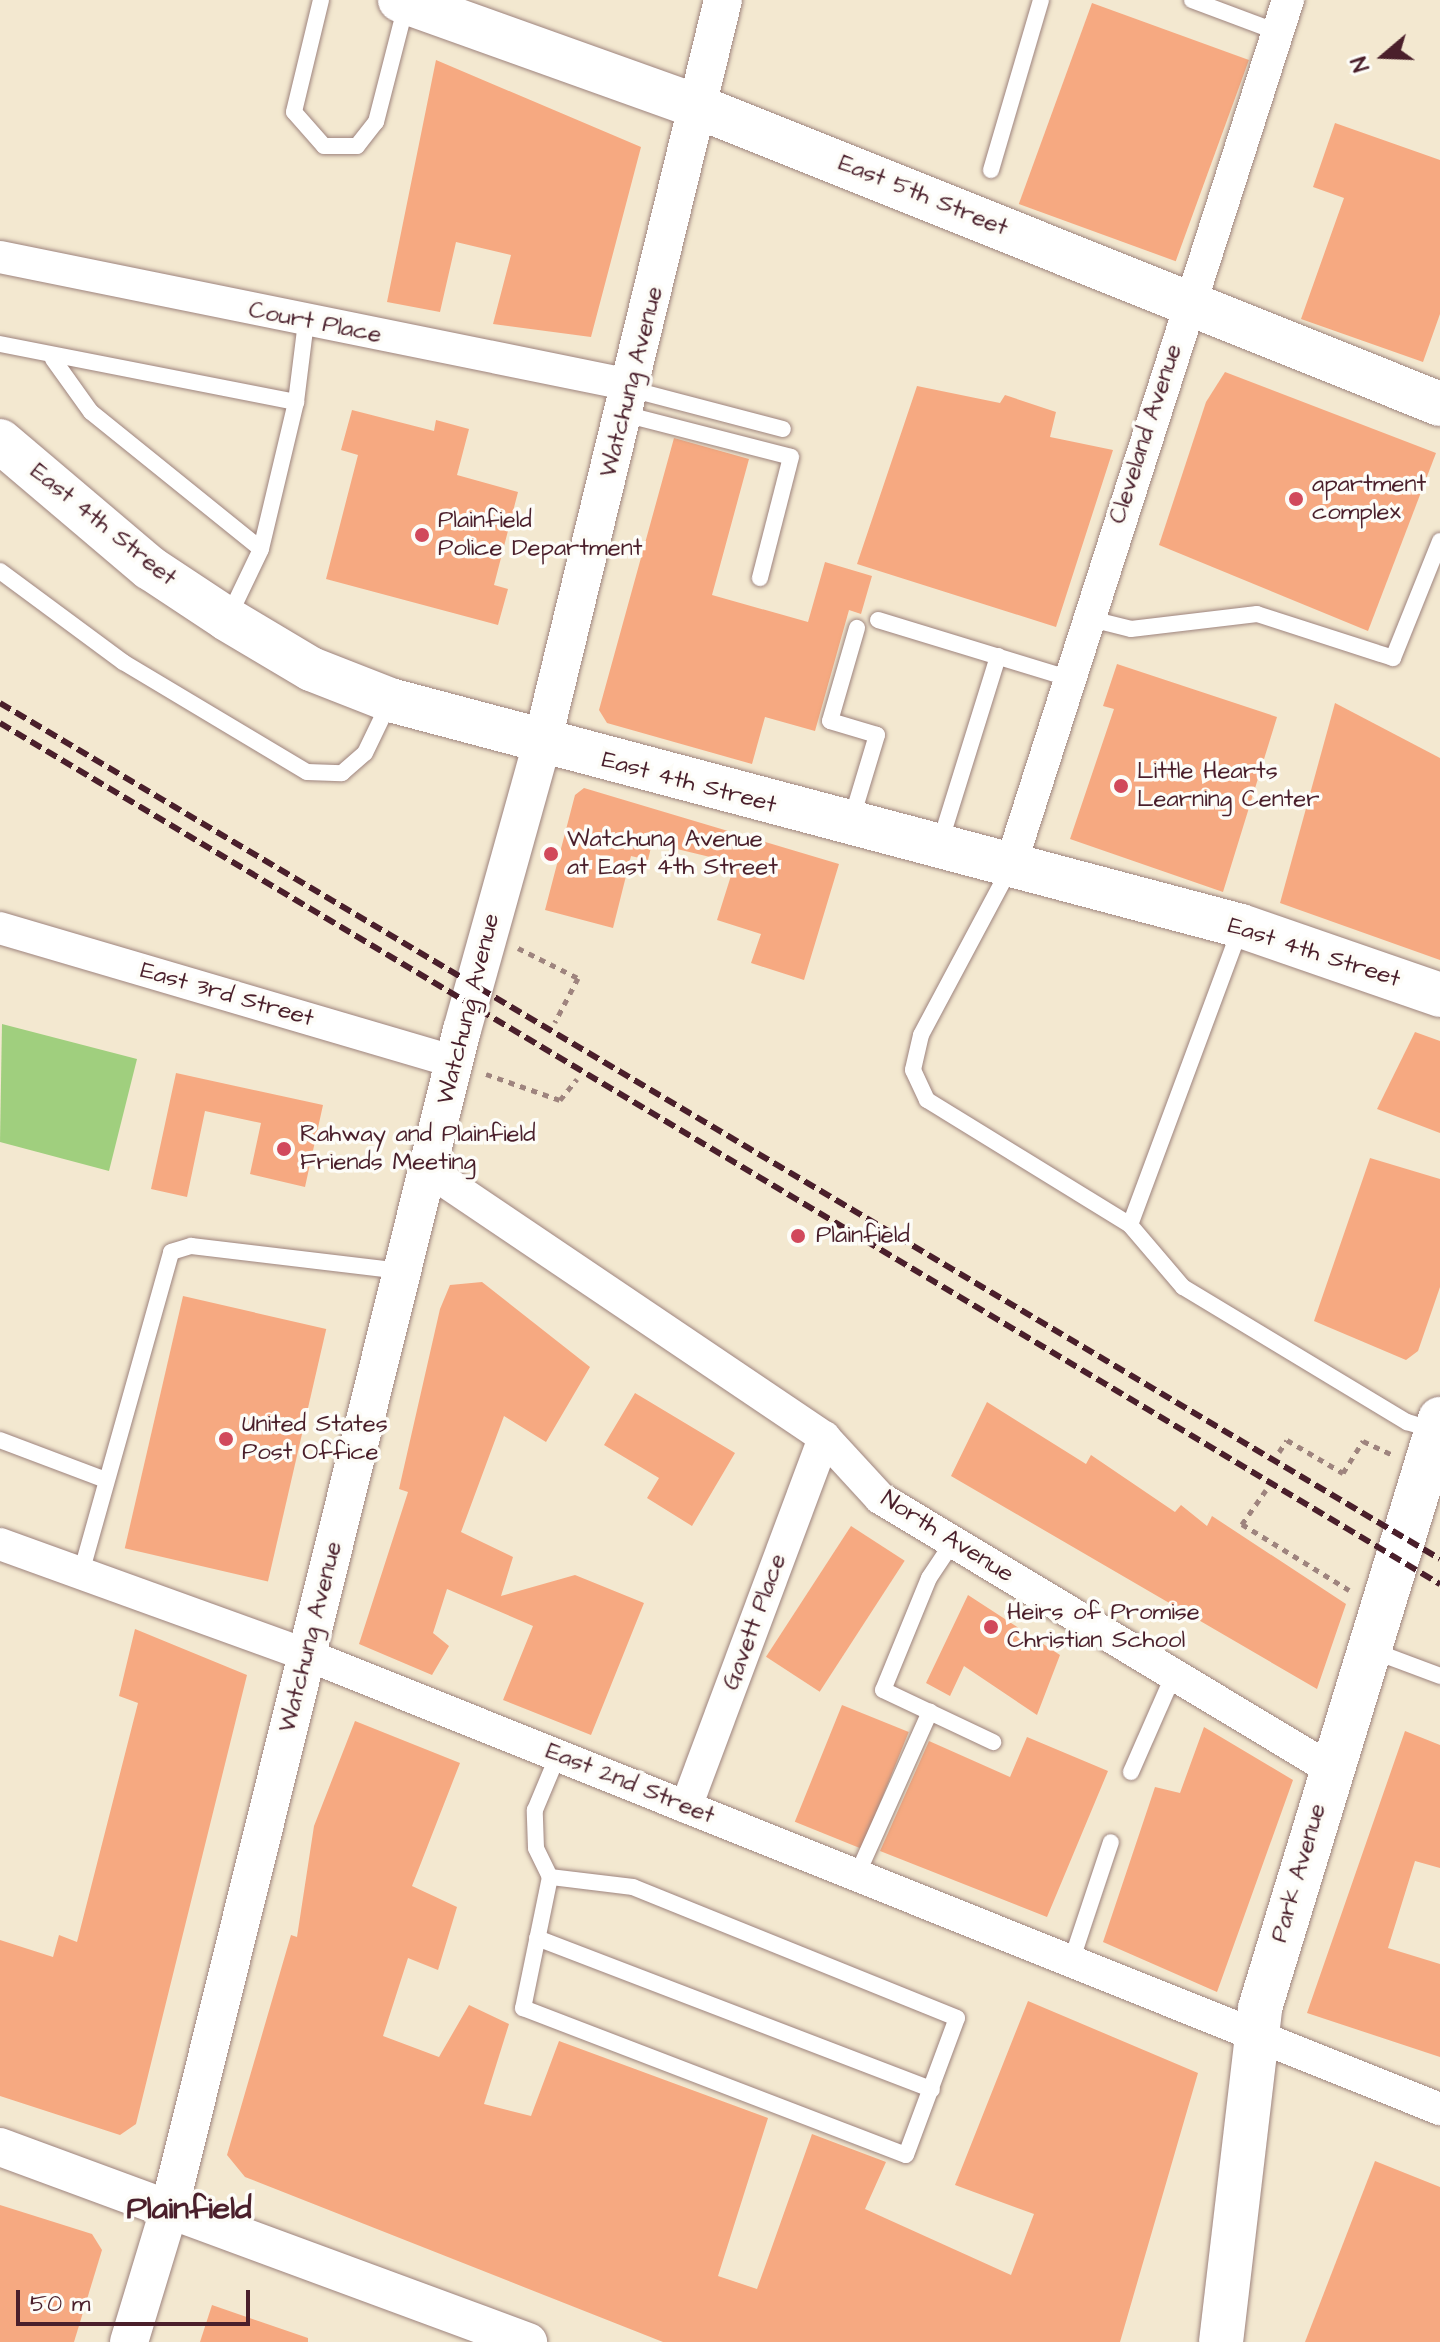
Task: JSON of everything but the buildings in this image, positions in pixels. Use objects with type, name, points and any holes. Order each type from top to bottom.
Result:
[{"type":"main road","name":"East 5th Street","points":[[403,1],[701,108],[1440,404]]},
{"type":"main road","name":"East 4th Street","points":[[0,441],[150,568],[311,669],[390,700],[1009,870],[1241,926],[1440,995]]},
{"type":"main road","name":"Park Avenue","points":[[1221,2342],[1257,2033],[1329,1768],[1435,1438]]},
{"type":"street","name":"Watchung Avenue","points":[[129,2342],[169,2210],[455,1062],[542,743],[701,108],[723,0]]},
{"type":"street","name":"Cleveland Avenue","points":[[1009,870],[1087,618],[1288,0]]},
{"type":"street","name":"Court Place","points":[[0,257],[306,322],[628,396]]},
{"type":"street","name":"East 3rd Street","points":[[0,928],[455,1062]]},
{"type":"street","name":"North Avenue","points":[[428,1170],[824,1437],[880,1498],[1329,1768]]},
{"type":"street","name":"Gavett Place","points":[[686,1807],[824,1437]]},
{"type":"street","name":"East 2nd Street","points":[[0,1544],[307,1655],[1257,2033],[1440,2109]]},
{"type":"street","points":[[0,2147],[528,2342]]},
{"type":"lane","points":[[321,0],[294,112],[324,146],[357,146],[376,122],[403,1]]},
{"type":"lane","points":[[991,170],[1041,0]]},
{"type":"lane","points":[[1201,2],[1277,32]]},
{"type":"lane","points":[[227,619],[261,549],[296,402],[306,322]]},
{"type":"lane","points":[[0,344],[53,359],[296,402]]},
{"type":"lane","points":[[53,359],[91,412],[261,549]]},
{"type":"lane","points":[[628,396],[783,429]]},
{"type":"lane","points":[[628,396],[791,457],[760,578]]},
{"type":"lane","points":[[1087,618],[1131,629],[1257,614],[1393,658],[1440,541]]},
{"type":"lane","points":[[0,571],[123,662],[307,772],[342,773],[365,753],[390,700]]},
{"type":"lane","points":[[878,620],[1068,678]]},
{"type":"lane","points":[[849,826],[877,735],[830,721],[857,628]]},
{"type":"lane","points":[[938,850],[998,656]]},
{"type":"lane","points":[[1009,870],[921,1035],[913,1070],[927,1100],[1130,1225],[1183,1287],[1435,1438]]},
{"type":"lane","points":[[1130,1225],[1241,926]]},
{"type":"lane","points":[[81,1573],[103,1479],[162,1265],[177,1248],[402,1271]]},
{"type":"lane","points":[[0,1440],[103,1479]]},
{"type":"lane","points":[[953,1542],[929,1578],[883,1690],[993,1742]]},
{"type":"lane","points":[[1374,1629],[1440,1676]]},
{"type":"lane","points":[[1131,1772],[1174,1674]]},
{"type":"lane","points":[[857,1875],[930,1712]]},
{"type":"lane","points":[[550,1877],[633,1887],[957,2018],[906,2155],[523,2008],[550,1877],[536,1848],[535,1810],[558,1755]]},
{"type":"lane","points":[[1072,1959],[1111,1842]]},
{"type":"lane","points":[[537,1938],[932,2090]]},
{"type":"path","points":[[488,933],[578,978],[555,1022]]},
{"type":"path","points":[[520,1086],[560,1100],[577,1079]]},
{"type":"path","points":[[1279,1452],[1287,1440],[1343,1473],[1363,1441],[1435,1438]]},
{"type":"path","points":[[1266,1490],[1242,1524],[1374,1629]]},
{"type":"green space","points":[[2,1024],[137,1059],[109,1171],[0,1142]]},
{"type":"railway","points":[[0,703],[1440,1559]]},
{"type":"railway","points":[[0,723],[1440,1584]]},
{"type":"place","name":"apartment complex","points":[[1296,499]]},
{"type":"place","name":"Plainfield Police Department","points":[[422,535]]},
{"type":"place","name":"Little Hearts Learning Center","points":[[1121,786]]},
{"type":"place","name":"Watchung Avenue at East 4th Street","points":[[551,854]]},
{"type":"place","name":"Rahway and Plainfield Friends Meeting","points":[[284,1149]]},
{"type":"place","name":"Plainfield","points":[[798,1236]]},
{"type":"place","name":"United States Post Office","points":[[226,1439]]},
{"type":"place","name":"Heirs of Promise Christian School","points":[[991,1627]]},
{"type":"district","name":"Plainfield","points":[[189,2209]]}]
